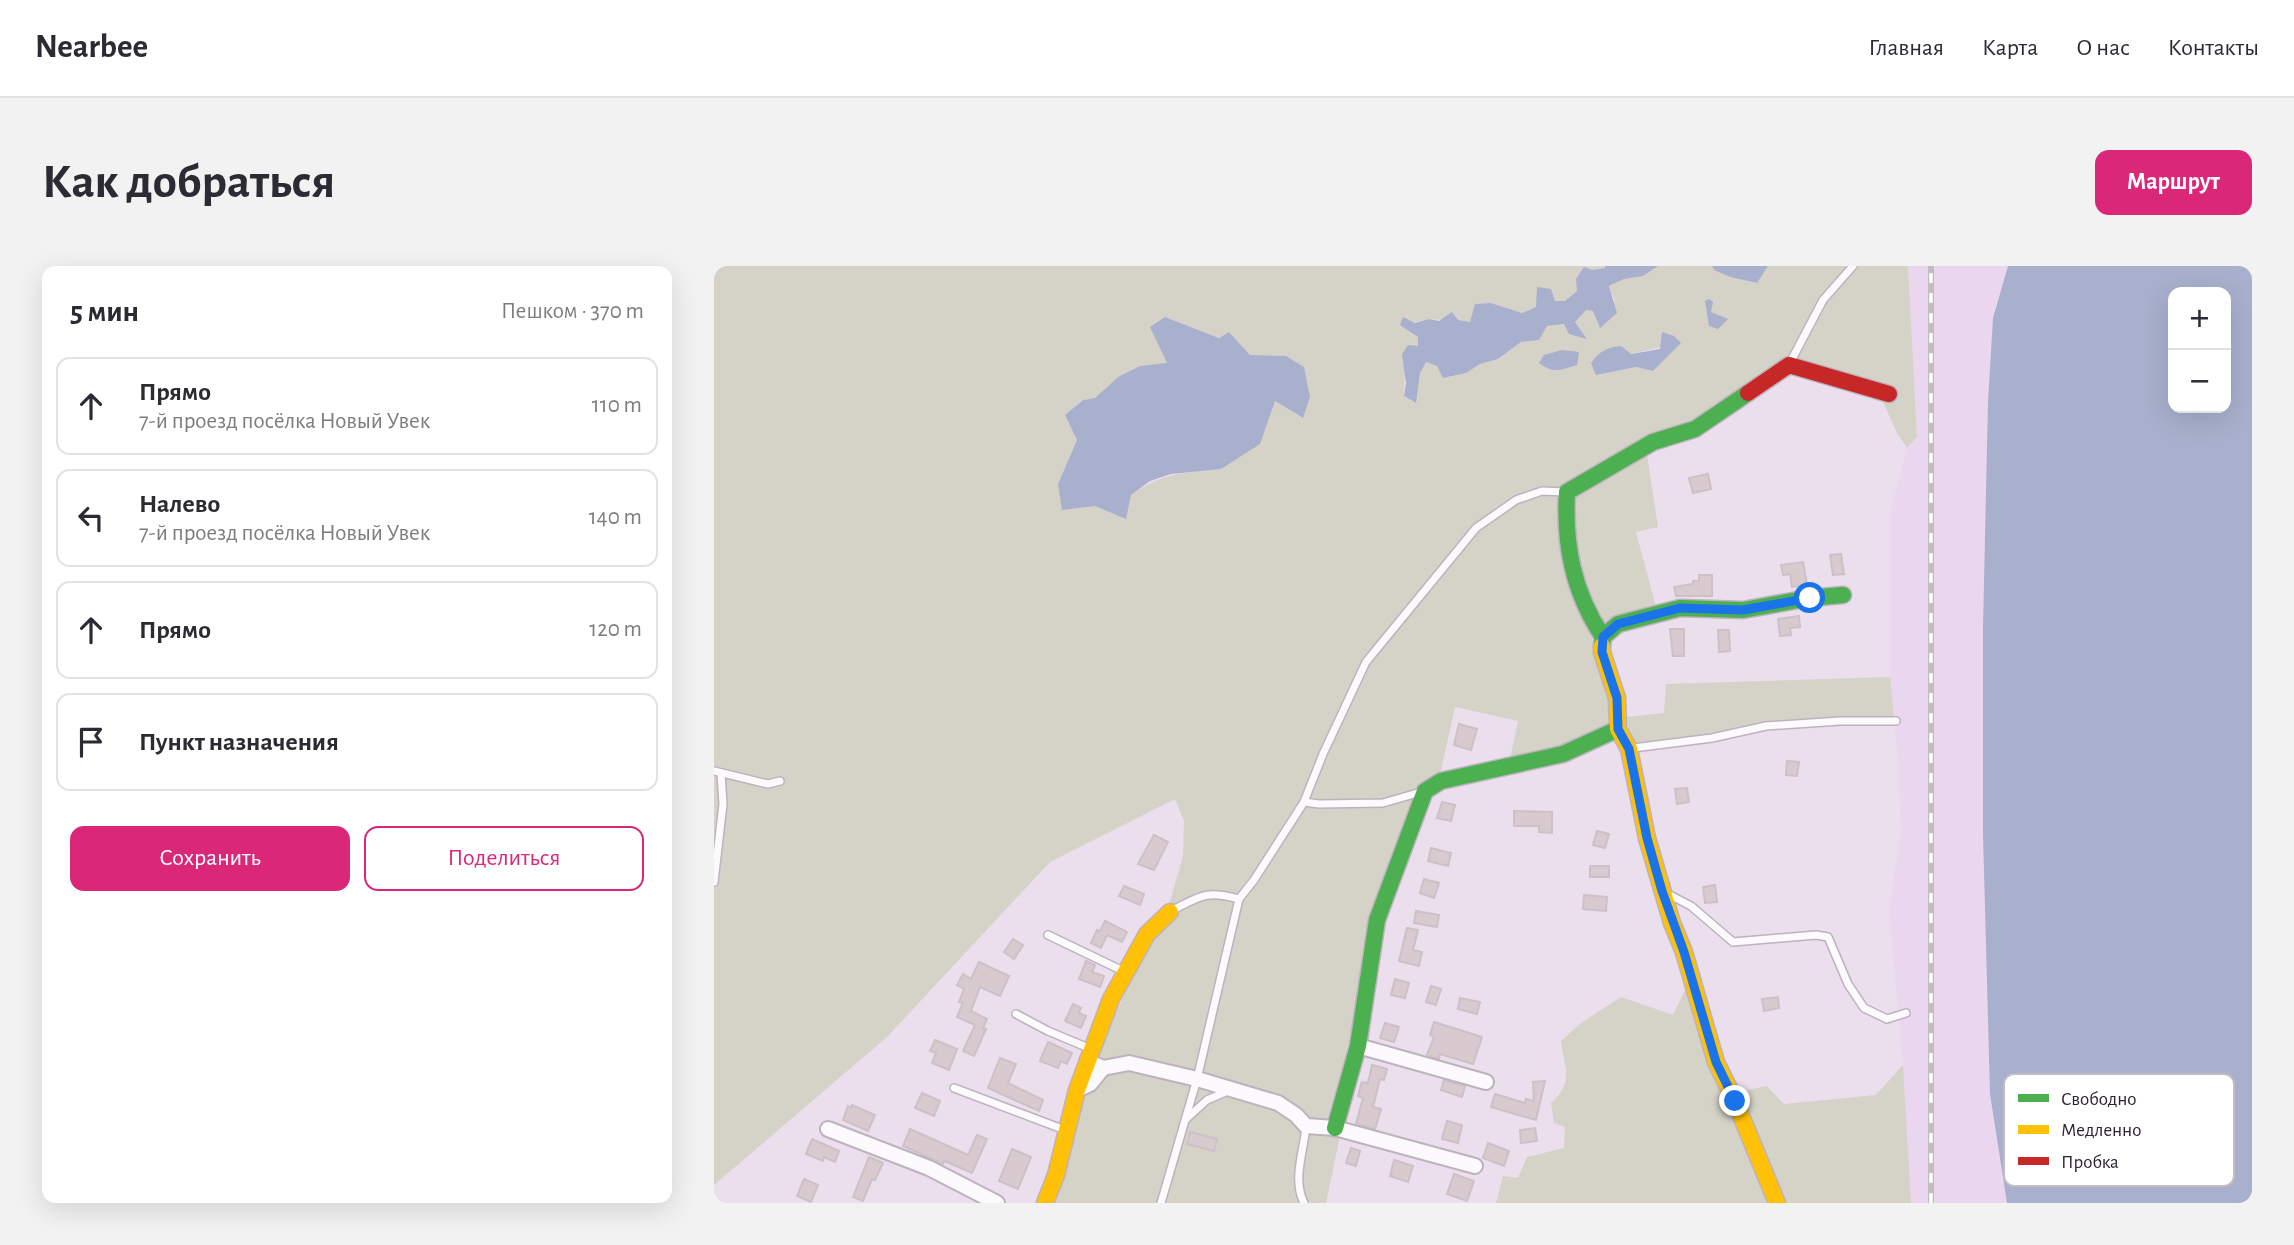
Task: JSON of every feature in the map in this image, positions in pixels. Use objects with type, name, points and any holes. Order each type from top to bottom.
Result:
[{"type":"street","points":[[1777,1203],[1716,1062],[1684,952],[1662,891],[1647,838],[1629,749],[1618,729],[1617,698],[1602,652],[1603,637],[1588,616],[1567,557],[1567,492],[1653,442],[1695,429],[1789,365],[1889,394]]},
{"type":"street","points":[[1603,637],[1618,624],[1680,608],[1743,610],[1843,595]]},
{"type":"street","points":[[1335,1128],[1359,1046],[1377,920],[1425,791],[1441,780],[1563,754],[1618,729]]},
{"type":"street","points":[[1045,1203],[1056,1175],[1077,1090],[1111,999],[1147,934],[1170,912]]},
{"type":"street","points":[[1359,1046],[1486,1082]]},
{"type":"street","points":[[1089,1055],[1103,1068]]},
{"type":"street","points":[[1077,1090],[1090,1084],[1103,1068],[1129,1063],[1197,1079],[1278,1103],[1296,1115],[1306,1126],[1335,1128],[1475,1166]]},
{"type":"street","points":[[828,1129],[929,1168],[997,1203]]},
{"type":"lane","points":[[1789,365],[1823,300],[1853,266]]},
{"type":"lane","points":[[1161,1203],[1197,1079],[1239,899],[1304,802],[1366,662],[1476,528],[1516,500],[1542,491],[1567,492]]},
{"type":"lane","points":[[1629,749],[1712,738],[1766,726],[1840,721],[1896,721]]},
{"type":"lane","points":[[714,882],[723,804],[718,772],[768,784],[780,781]]},
{"type":"lane","points":[[1304,802],[1383,803],[1425,791]]},
{"type":"lane","points":[[1662,891],[1691,906],[1733,942],[1816,935],[1828,937],[1847,984],[1864,1008],[1886,1019],[1906,1013]]},
{"type":"lane","points":[[1170,912],[1204,894],[1220,894],[1239,899]]},
{"type":"lane","points":[[1048,935],[1125,971]]},
{"type":"lane","points":[[1016,1014],[1089,1055]]},
{"type":"lane","points":[[954,1088],[1066,1130]]},
{"type":"lane","points":[[1185,1119],[1207,1100],[1232,1089]]},
{"type":"lane","points":[[1304,1203],[1299,1194],[1298,1170],[1306,1126]]},
{"type":"shaded area","points":[[714,266],[1605,266],[1592,270],[1577,291],[1565,301],[1555,301],[1522,313],[1491,303],[1475,304],[1471,322],[1429,319],[1400,325],[1418,337],[1418,347],[1405,369],[1404,396],[1415,403],[1420,373],[1425,362],[1437,366],[1444,378],[1466,373],[1480,364],[1498,359],[1521,342],[1539,340],[1547,326],[1564,324],[1586,337],[1575,322],[1586,309],[1593,311],[1600,327],[1615,301],[1609,286],[1624,279],[1643,276],[1657,266],[1712,266],[1714,270],[1730,277],[1756,283],[1768,266],[1908,266],[1917,437],[1907,448],[1897,433],[1880,395],[1797,373],[1693,426],[1569,484],[1585,618],[1612,698],[1607,730],[1509,763],[1518,721],[1455,707],[1440,775],[1422,787],[1327,1122],[1312,1122],[1282,1100],[1207,1074],[1096,1059],[1096,1052],[1169,905],[1183,856],[1184,821],[1175,799],[1050,862],[887,1037],[714,1185]],"holes":[[[1165,317],[1219,338],[1229,332],[1250,355],[1286,356],[1302,418],[1275,401],[1221,469],[1174,475],[1143,487],[1131,495],[1125,518],[1095,506],[1058,484],[1077,440],[1066,415],[1082,400],[1095,398],[1118,377],[1167,363]],[[1680,343],[1653,371],[1636,367],[1596,375],[1621,346],[1630,354]]]},
{"type":"shaded area","points":[[1908,266],[2008,266],[1993,318],[1988,401],[1983,627],[1990,1094],[2007,1203],[1911,1203],[1903,1065],[1889,910],[1901,832],[1890,677],[1890,513],[1907,448],[1917,437]]},
{"type":"shaded area","points":[[1647,454],[1658,527],[1636,532],[1656,607],[1599,624],[1572,555],[1574,494]]},
{"type":"shaded area","points":[[1890,677],[1894,717],[1766,722],[1713,736],[1631,744],[1627,717],[1664,713],[1666,684]]},
{"type":"shaded area","points":[[1687,986],[1722,1060],[1742,1091],[1767,1086],[1784,1104],[1876,1095],[1903,1065],[1911,1203],[1496,1203],[1503,1176],[1518,1178],[1527,1157],[1564,1148],[1565,1127],[1554,1123],[1551,1103],[1563,1089],[1565,1082],[1566,1068],[1561,1041],[1581,1023],[1621,997],[1673,1015]]},
{"type":"shaded area","points":[[1124,1068],[1202,1084],[1271,1107],[1313,1133],[1340,1136],[1326,1203],[1051,1203],[1078,1105],[1106,1073]]},
{"type":"water","points":[[1605,266],[1658,266],[1643,276],[1624,279],[1609,286],[1617,313],[1600,328],[1593,311],[1586,310],[1575,322],[1587,339],[1569,334],[1564,324],[1547,326],[1539,340],[1521,342],[1498,359],[1480,364],[1466,373],[1443,378],[1437,366],[1426,362],[1420,373],[1416,403],[1404,396],[1406,383],[1402,354],[1408,345],[1418,346],[1418,337],[1400,325],[1403,317],[1415,323],[1429,319],[1439,321],[1452,312],[1458,320],[1470,322],[1475,304],[1491,303],[1522,313],[1536,307],[1537,287],[1551,289],[1555,301],[1565,301],[1577,291],[1576,279],[1584,267],[1592,270]]},
{"type":"water","points":[[1712,266],[1768,266],[1757,283],[1730,277],[1714,270]]},
{"type":"water","points":[[2008,266],[2252,266],[2252,1203],[2007,1203],[2004,1186],[2234,1186],[2234,1074],[2004,1074],[2004,1184],[1990,1094],[1983,834],[1983,627],[1988,401],[1993,318]]},
{"type":"water","points":[[1709,299],[1713,302],[1711,312],[1728,319],[1718,329],[1709,326],[1705,301]]},
{"type":"water","points":[[1165,317],[1219,338],[1229,332],[1250,355],[1286,356],[1304,367],[1310,397],[1303,418],[1275,401],[1260,444],[1221,469],[1171,474],[1150,481],[1131,495],[1126,519],[1095,506],[1062,510],[1058,484],[1077,440],[1065,415],[1083,400],[1095,398],[1118,377],[1140,366],[1167,363],[1150,327]]},
{"type":"water","points":[[1662,332],[1674,336],[1681,343],[1653,371],[1636,367],[1596,375],[1591,363],[1604,350],[1621,346],[1631,354],[1660,349]]},
{"type":"water","points":[[1562,350],[1579,352],[1577,365],[1553,370],[1539,363],[1544,355]]},
{"type":"building","points":[[1708,474],[1711,489],[1693,493],[1689,478]]},
{"type":"building","points":[[1841,554],[1844,574],[1833,575],[1830,555]]},
{"type":"building","points":[[1803,562],[1807,585],[1792,587],[1790,574],[1783,575],[1781,565]]},
{"type":"building","points":[[1699,575],[1712,575],[1712,596],[1676,596],[1674,587],[1693,584],[1693,581],[1699,581]]},
{"type":"building","points":[[1799,616],[1800,627],[1790,628],[1791,635],[1780,636],[1778,619]]},
{"type":"building","points":[[1670,629],[1684,629],[1684,656],[1673,656]]},
{"type":"building","points":[[1718,630],[1729,630],[1730,651],[1719,652]]},
{"type":"building","points":[[1459,724],[1477,729],[1471,750],[1454,745]]},
{"type":"building","points":[[1787,761],[1799,762],[1797,776],[1786,775]]},
{"type":"building","points":[[1687,788],[1689,802],[1677,804],[1675,789]]},
{"type":"building","points":[[1442,802],[1455,805],[1451,821],[1437,818]]},
{"type":"building","points":[[1514,811],[1552,812],[1552,833],[1539,832],[1539,826],[1514,826]]},
{"type":"building","points":[[1597,831],[1609,834],[1605,848],[1593,845]]},
{"type":"building","points":[[1154,835],[1168,842],[1154,870],[1138,864]]},
{"type":"building","points":[[1431,848],[1451,853],[1448,866],[1428,861]]},
{"type":"building","points":[[1590,866],[1609,866],[1609,877],[1590,877]]},
{"type":"building","points":[[1424,879],[1439,883],[1434,898],[1420,893]]},
{"type":"building","points":[[1715,885],[1717,902],[1705,903],[1703,887]]},
{"type":"building","points":[[1124,886],[1144,894],[1140,905],[1119,896]]},
{"type":"building","points":[[1584,895],[1607,897],[1606,911],[1583,909]]},
{"type":"building","points":[[1416,911],[1439,915],[1437,927],[1414,923]]},
{"type":"building","points":[[1105,921],[1127,932],[1122,942],[1107,935],[1101,948],[1091,943]]},
{"type":"building","points":[[1407,928],[1418,930],[1413,950],[1422,952],[1419,966],[1399,961]]},
{"type":"building","points":[[1013,939],[1023,945],[1014,959],[1004,952]]},
{"type":"building","points":[[1086,961],[1095,965],[1092,972],[1104,976],[1100,987],[1079,979]]},
{"type":"building","points":[[979,962],[1009,976],[1000,996],[980,987],[971,1011],[987,1019],[983,1028],[986,1029],[974,1056],[963,1051],[975,1025],[957,1017],[963,1003],[959,1002],[964,989],[957,985],[963,974],[971,979]]},
{"type":"building","points":[[1395,979],[1409,983],[1405,998],[1391,995]]},
{"type":"building","points":[[1431,986],[1441,989],[1436,1005],[1426,1002]]},
{"type":"building","points":[[1778,997],[1779,1008],[1764,1011],[1762,999]]},
{"type":"building","points":[[1460,998],[1480,1002],[1477,1014],[1458,1009]]},
{"type":"building","points":[[1073,1004],[1081,1008],[1079,1013],[1086,1016],[1081,1028],[1065,1021]]},
{"type":"building","points":[[1434,1022],[1482,1037],[1473,1064],[1440,1054],[1439,1059],[1427,1055],[1434,1037],[1430,1035]]},
{"type":"building","points":[[1385,1023],[1399,1027],[1394,1042],[1380,1038]]},
{"type":"building","points":[[935,1040],[957,1049],[949,1070],[932,1063],[936,1053],[930,1051]]},
{"type":"building","points":[[1048,1042],[1072,1053],[1067,1064],[1061,1061],[1058,1068],[1040,1061]]},
{"type":"building","points":[[1000,1058],[1016,1064],[1008,1083],[1043,1100],[1039,1111],[988,1088]]},
{"type":"building","points":[[1372,1065],[1387,1069],[1384,1080],[1380,1079],[1373,1107],[1381,1109],[1375,1129],[1356,1124],[1363,1098],[1358,1096],[1361,1084],[1368,1083]]},
{"type":"building","points":[[1444,1080],[1465,1086],[1462,1097],[1441,1090]]},
{"type":"building","points":[[1545,1081],[1536,1120],[1491,1107],[1495,1094],[1525,1103],[1526,1099],[1534,1101],[1533,1082]]},
{"type":"building","points":[[922,1093],[940,1101],[934,1116],[915,1108]]},
{"type":"building","points":[[852,1105],[875,1115],[868,1131],[843,1120],[848,1106],[851,1108]]},
{"type":"building","points":[[1447,1121],[1462,1125],[1458,1143],[1442,1139]]},
{"type":"building","points":[[1535,1128],[1537,1141],[1521,1143],[1520,1130]]},
{"type":"building","points":[[910,1129],[968,1155],[977,1135],[987,1139],[972,1173],[944,1161],[943,1164],[903,1146]]},
{"type":"building","points":[[1190,1132],[1217,1139],[1214,1151],[1187,1144]]},
{"type":"building","points":[[812,1139],[839,1151],[835,1162],[824,1157],[823,1161],[806,1154]]},
{"type":"building","points":[[1488,1143],[1509,1151],[1504,1166],[1483,1158]]},
{"type":"building","points":[[1351,1148],[1360,1151],[1356,1166],[1346,1163]]},
{"type":"building","points":[[1012,1149],[1031,1157],[1018,1189],[999,1181]]},
{"type":"building","points":[[869,1157],[883,1163],[875,1180],[872,1179],[863,1201],[853,1197]]},
{"type":"building","points":[[1394,1160],[1413,1166],[1408,1182],[1390,1176]]},
{"type":"building","points":[[1454,1174],[1474,1181],[1467,1201],[1447,1194]]},
{"type":"building","points":[[804,1179],[818,1185],[811,1202],[797,1196]]},
{"type":"railway","points":[[1931,266],[1931,1203]]},
{"type":"traffic: fast","points":[[1603,637],[1584,603],[1573,568],[1567,531],[1567,492],[1653,442],[1695,429],[1748,393]]},
{"type":"traffic: fast","points":[[1602,646],[1603,637],[1618,624],[1680,608],[1743,610],[1843,595]]},
{"type":"traffic: fast","points":[[1335,1128],[1358,1046],[1377,920],[1425,791],[1441,781],[1563,754],[1618,729]]},
{"type":"traffic: slow","points":[[1602,646],[1617,698],[1618,729],[1629,749],[1647,838],[1672,923],[1684,952],[1716,1062],[1777,1203]]},
{"type":"traffic: slow","points":[[1045,1203],[1056,1175],[1077,1090],[1111,999],[1147,934],[1170,912]]},
{"type":"traffic: jam","points":[[1748,393],[1789,365],[1889,394]]},
{"type":"route","points":[[1735,1101],[1716,1062],[1684,952],[1662,891],[1647,838],[1629,749],[1618,729],[1617,698],[1602,652],[1603,637],[1618,624],[1680,608],[1743,610],[1810,598]]}]
